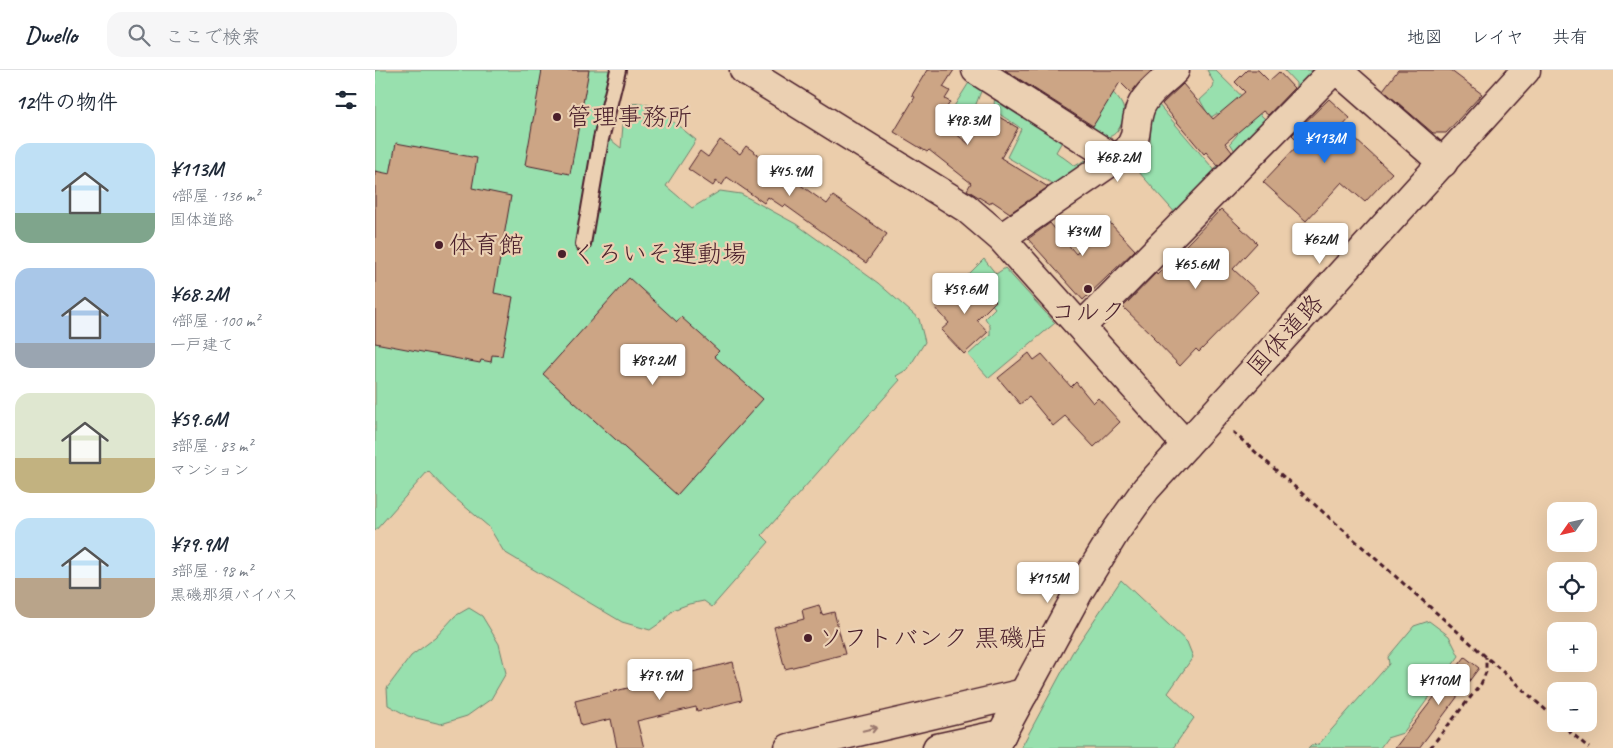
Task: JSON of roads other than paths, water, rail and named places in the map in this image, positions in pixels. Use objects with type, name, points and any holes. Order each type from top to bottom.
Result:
[{"type":"street","points":[[745,70],[966,208],[1001,238],[1186,445]]},
{"type":"street","points":[[976,70],[1115,159]]},
{"type":"street","points":[[1001,238],[1128,150],[1136,138],[1139,111],[1146,98],[1175,70]]},
{"type":"street","points":[[1081,327],[1336,70],[1443,163]]},
{"type":"street","name":"国体道路","points":[[998,741],[1078,593],[1116,531],[1146,490],[1526,70]]},
{"type":"street","points":[[789,748],[1024,693]]},
{"type":"street","points":[[937,748],[998,741]]},
{"type":"lane","points":[[583,244],[601,139],[618,70]]},
{"type":"place","name":"管理事務所","points":[[557,117]]},
{"type":"place","name":"体育館","points":[[439,245]]},
{"type":"place","name":"くろいそ運動場","points":[[562,254]]},
{"type":"place","name":"コルク","points":[[1088,289]]},
{"type":"place","name":"ソフトバンク 黒磯店","points":[[808,638]]}]
